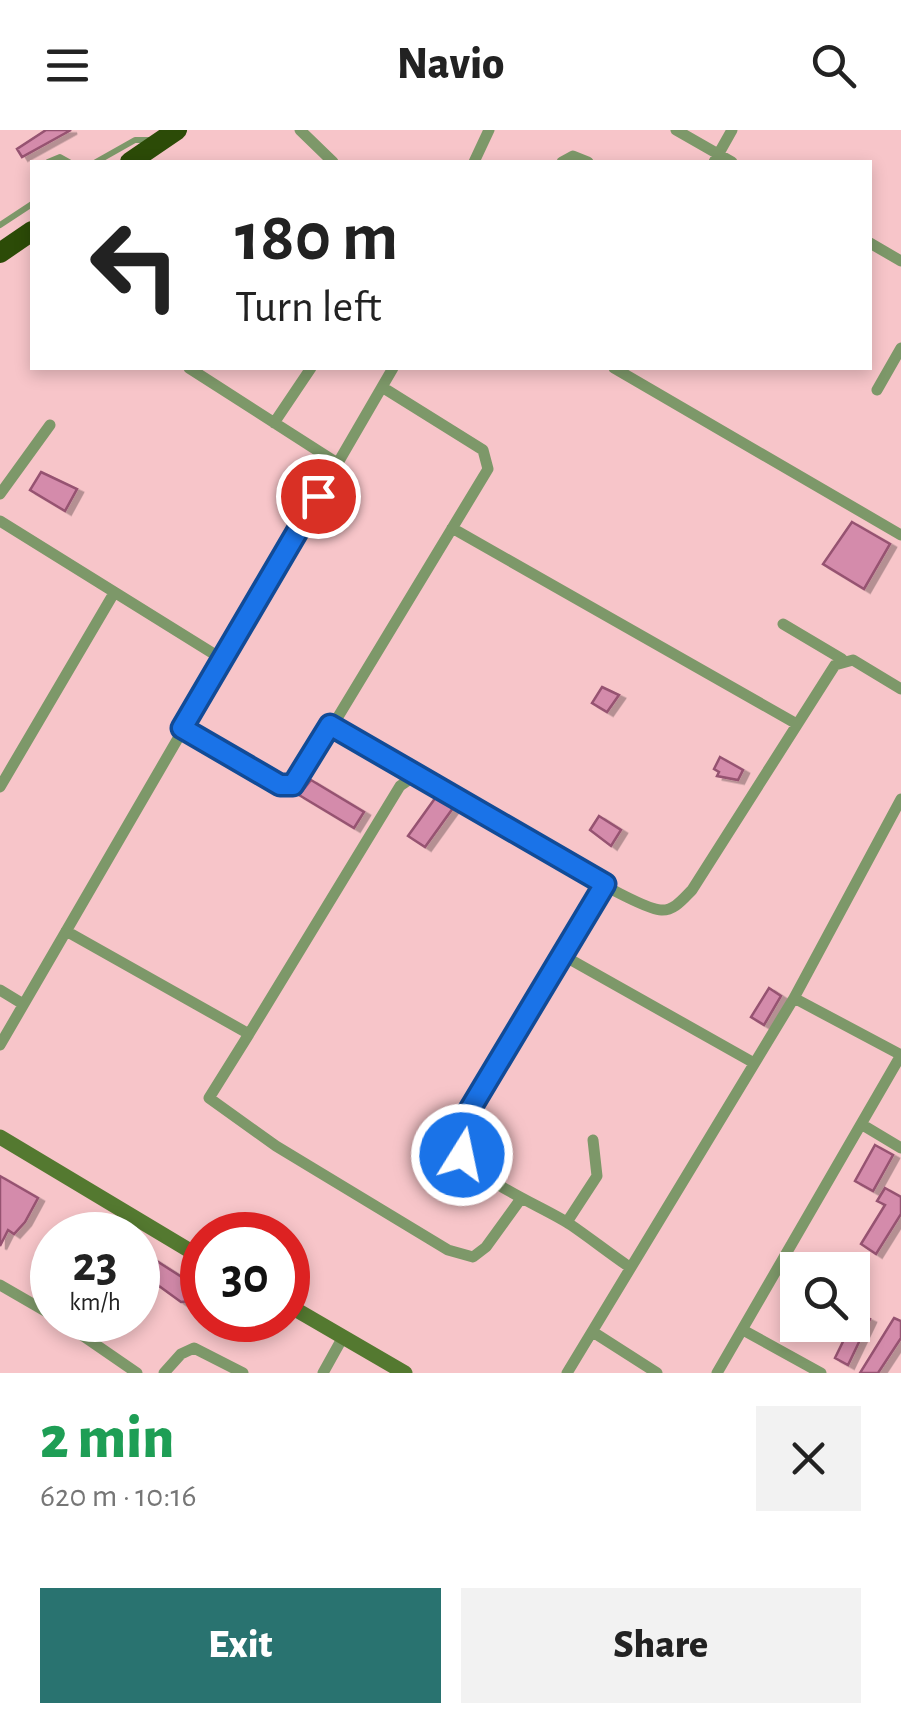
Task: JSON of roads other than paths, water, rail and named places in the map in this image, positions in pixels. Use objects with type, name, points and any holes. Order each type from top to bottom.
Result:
[{"type":"highway","points":[[133,160],[177,130]]},
{"type":"highway","points":[[0,253],[30,232]]},
{"type":"street","points":[[300,130],[331,160]]},
{"type":"street","points":[[475,160],[489,130]]},
{"type":"street","points":[[676,130],[716,158],[732,130]]},
{"type":"street","points":[[872,244],[901,261]]},
{"type":"street","points":[[877,390],[901,348]]},
{"type":"street","points":[[191,370],[337,464]]},
{"type":"street","points":[[274,423],[310,370]]},
{"type":"street","points":[[0,1045],[392,370]]},
{"type":"street","points":[[617,370],[901,535]]},
{"type":"street","points":[[182,728],[280,785],[293,785],[488,469],[488,459],[482,450],[382,387]]},
{"type":"street","points":[[0,494],[50,425]]},
{"type":"street","points":[[0,521],[222,659]]},
{"type":"street","points":[[452,528],[795,722]]},
{"type":"street","points":[[0,787],[114,594]]},
{"type":"street","points":[[783,624],[842,660],[853,660],[901,689]]},
{"type":"street","points":[[330,725],[655,910],[679,904],[692,890],[795,722],[842,660]]},
{"type":"street","points":[[422,778],[410,779],[400,786],[209,1098],[276,1146],[461,1254],[479,1254],[520,1200]]},
{"type":"street","points":[[566,1373],[794,998],[901,799]]},
{"type":"street","points":[[605,884],[454,1136],[462,1155],[520,1200],[567,1222],[628,1266]]},
{"type":"street","points":[[66,931],[249,1034]]},
{"type":"street","points":[[564,956],[754,1063]]},
{"type":"street","points":[[0,990],[24,1004]]},
{"type":"street","points":[[717,1373],[901,1055],[794,998]]},
{"type":"street","points":[[861,1124],[901,1148]]},
{"type":"street","points":[[0,1137],[180,1245]]},
{"type":"street","points":[[567,1222],[597,1176],[593,1140]]},
{"type":"street","points":[[0,1284],[30,1302]]},
{"type":"street","points":[[310,1319],[405,1373]]},
{"type":"street","points":[[743,1330],[821,1373]]},
{"type":"street","points":[[593,1332],[657,1373]]},
{"type":"street","points":[[322,1373],[343,1338]]},
{"type":"street","points":[[92,1342],[136,1373]]},
{"type":"street","points":[[164,1373],[181,1354],[194,1348],[243,1373]]},
{"type":"lane","points":[[99,160],[134,140],[145,137],[158,142]]},
{"type":"lane","points":[[0,225],[30,205]]}]
